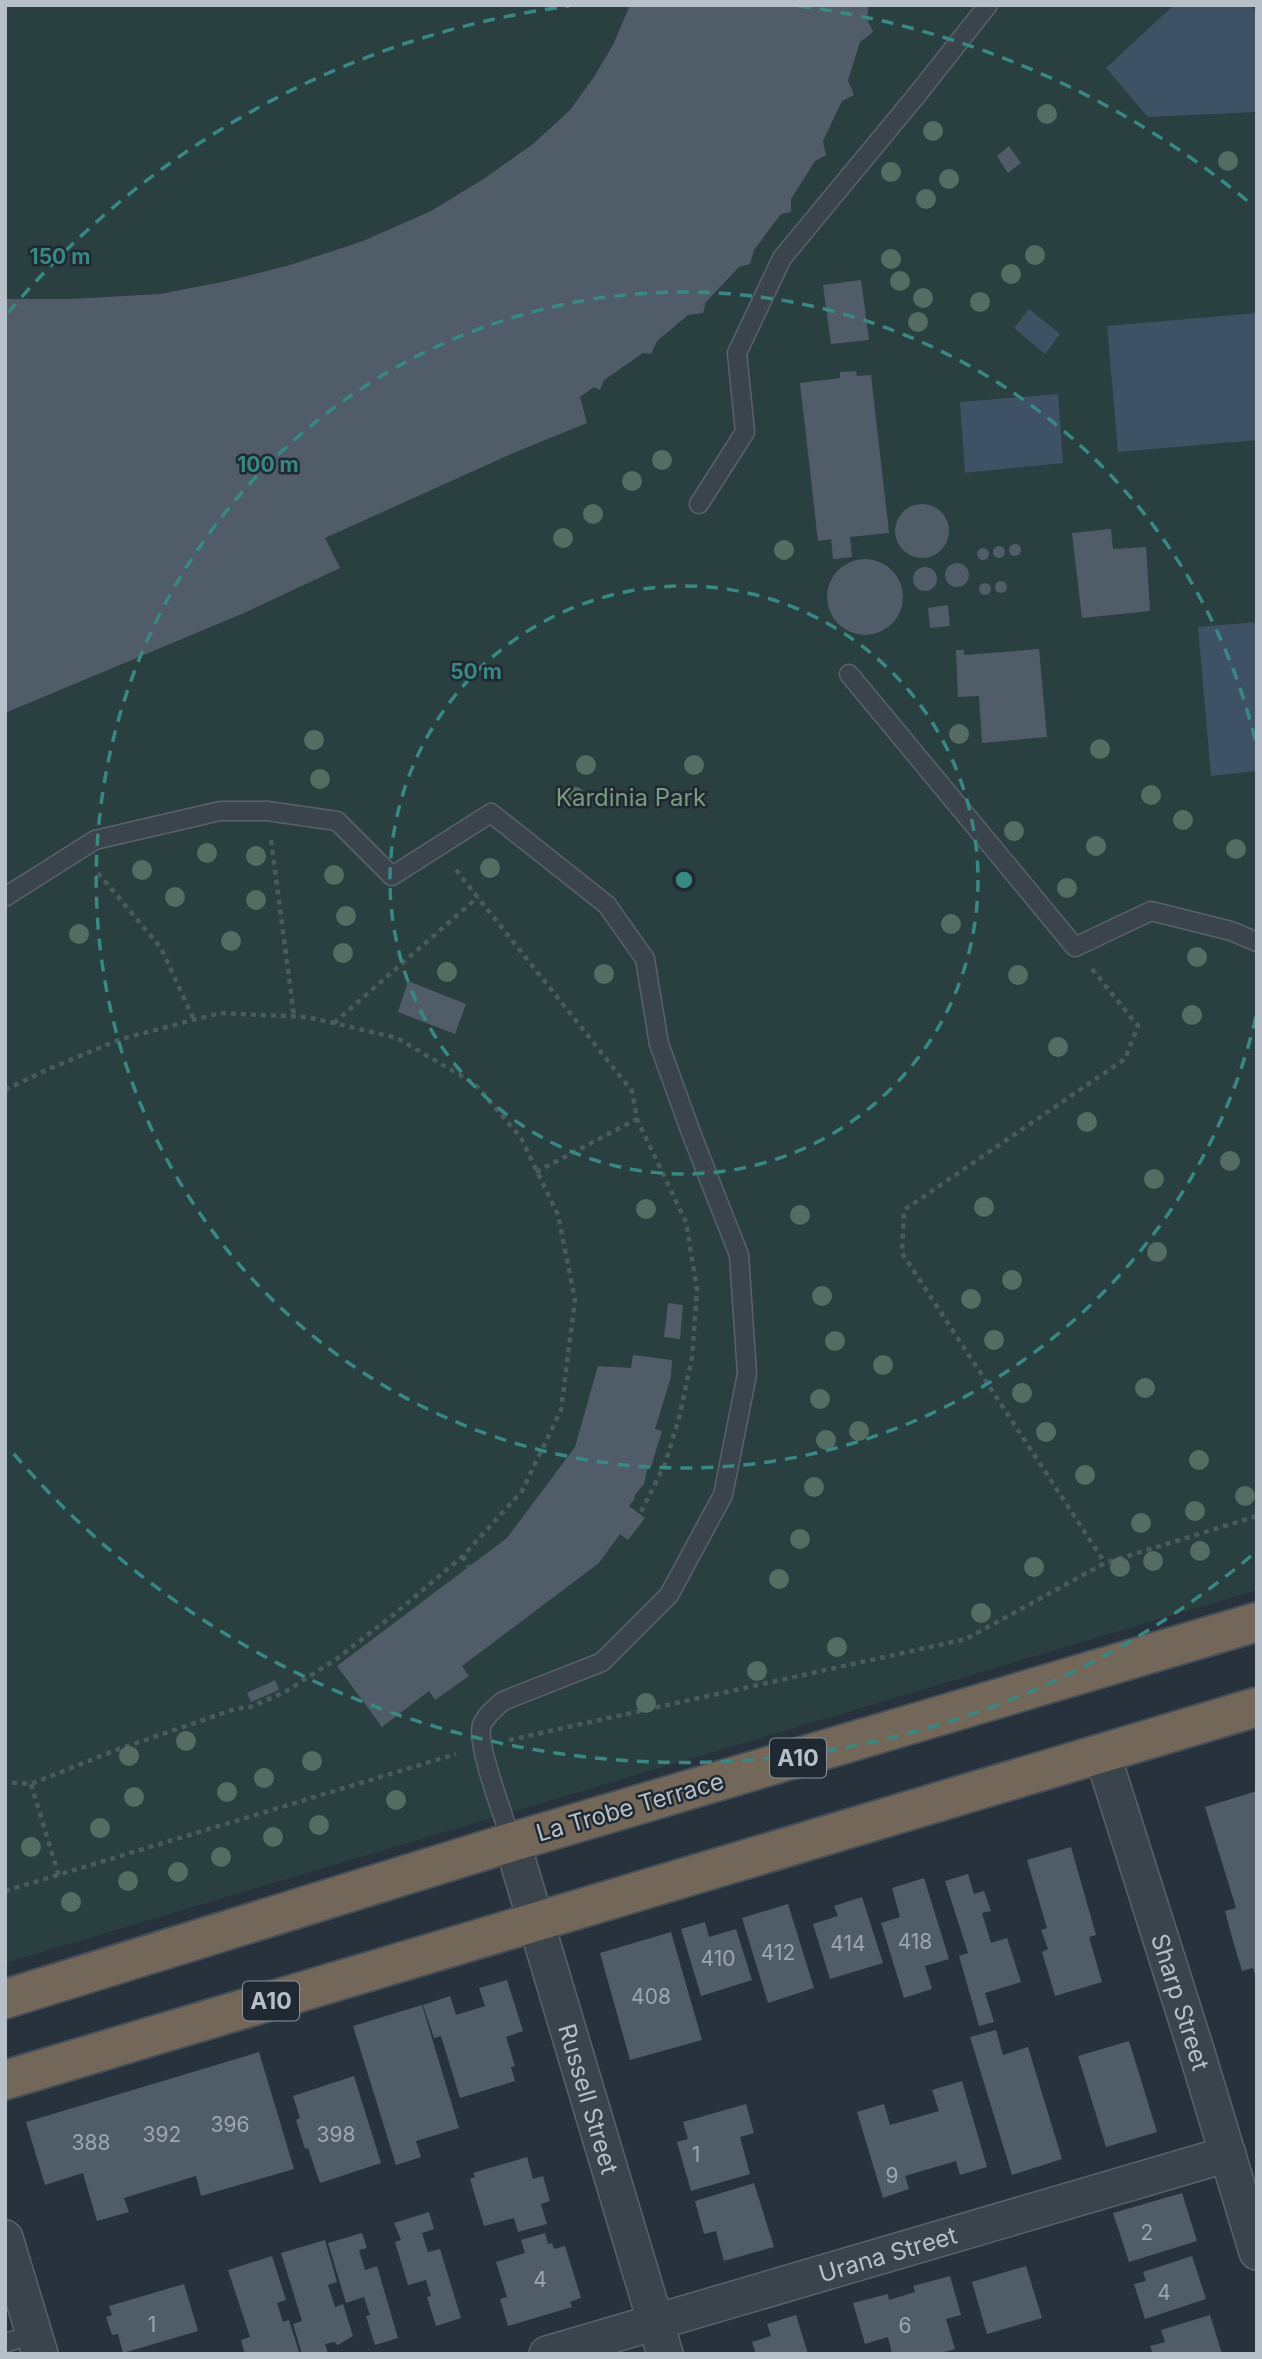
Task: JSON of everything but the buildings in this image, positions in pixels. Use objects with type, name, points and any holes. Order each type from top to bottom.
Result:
[{"type":"highway","name":"La Trobe Terrace","points":[[5,1999],[512,1842],[1257,1622]]},
{"type":"highway","name":"A10","points":[[5,2080],[1257,1707]]},
{"type":"street","name":"Sharp Street","points":[[1102,1752],[1257,2252]]},
{"type":"street","name":"Russell Street","points":[[512,1842],[665,2354]]},
{"type":"street","name":"Urana Street","points":[[547,2354],[1228,2154]]},
{"type":"street","points":[[5,2238],[27,2343]]},
{"type":"lane","points":[[699,504],[745,432],[737,354],[782,258],[988,5]]},
{"type":"lane","points":[[849,674],[1075,947],[1151,911],[1231,931],[1257,942]]},
{"type":"lane","points":[[5,897],[95,840],[220,811],[267,811],[337,821],[392,876],[491,813],[607,905],[645,959],[659,1044],[692,1138],[739,1255],[747,1374],[723,1495],[669,1595],[602,1662],[503,1700],[490,1712],[480,1727],[482,1746],[512,1842]]},
{"type":"path","points":[[267,811],[294,1016]]},
{"type":"path","points":[[438,847],[632,1091],[637,1119],[686,1222],[696,1290],[692,1358],[679,1418],[665,1464],[640,1514]]},
{"type":"path","points":[[78,850],[161,948],[194,1020]]},
{"type":"path","points":[[334,1023],[478,897]]},
{"type":"path","points":[[1075,947],[1138,1026],[1125,1059],[904,1210],[902,1253],[1105,1563]]},
{"type":"path","points":[[5,1090],[121,1039],[220,1013],[294,1016],[397,1038],[475,1084],[521,1138],[558,1215],[575,1300],[561,1410],[522,1491],[463,1556],[354,1646],[285,1692],[247,1708],[238,1708],[116,1750],[31,1784],[5,1782]]},
{"type":"path","points":[[536,1172],[637,1119]]},
{"type":"path","points":[[5,1891],[482,1746],[966,1639],[1105,1563],[1257,1516]]},
{"type":"path","points":[[463,1556],[468,1567]]},
{"type":"path","points":[[31,1784],[59,1876]]},
{"type":"green space","name":"Kardinia Park","points":[[5,5],[1257,5],[1257,1590],[5,1963]]},
{"type":"water","points":[[1174,5],[1250,5],[1257,13],[1257,112],[1148,117],[1106,68]]},
{"type":"water","points":[[1029,309],[1060,334],[1045,354],[1014,328]]},
{"type":"water","points":[[1257,313],[1257,440],[1118,452],[1107,326]]},
{"type":"water","points":[[1058,394],[1063,463],[965,473],[960,402]]},
{"type":"water","points":[[1257,622],[1257,771],[1211,776],[1198,627]]}]
